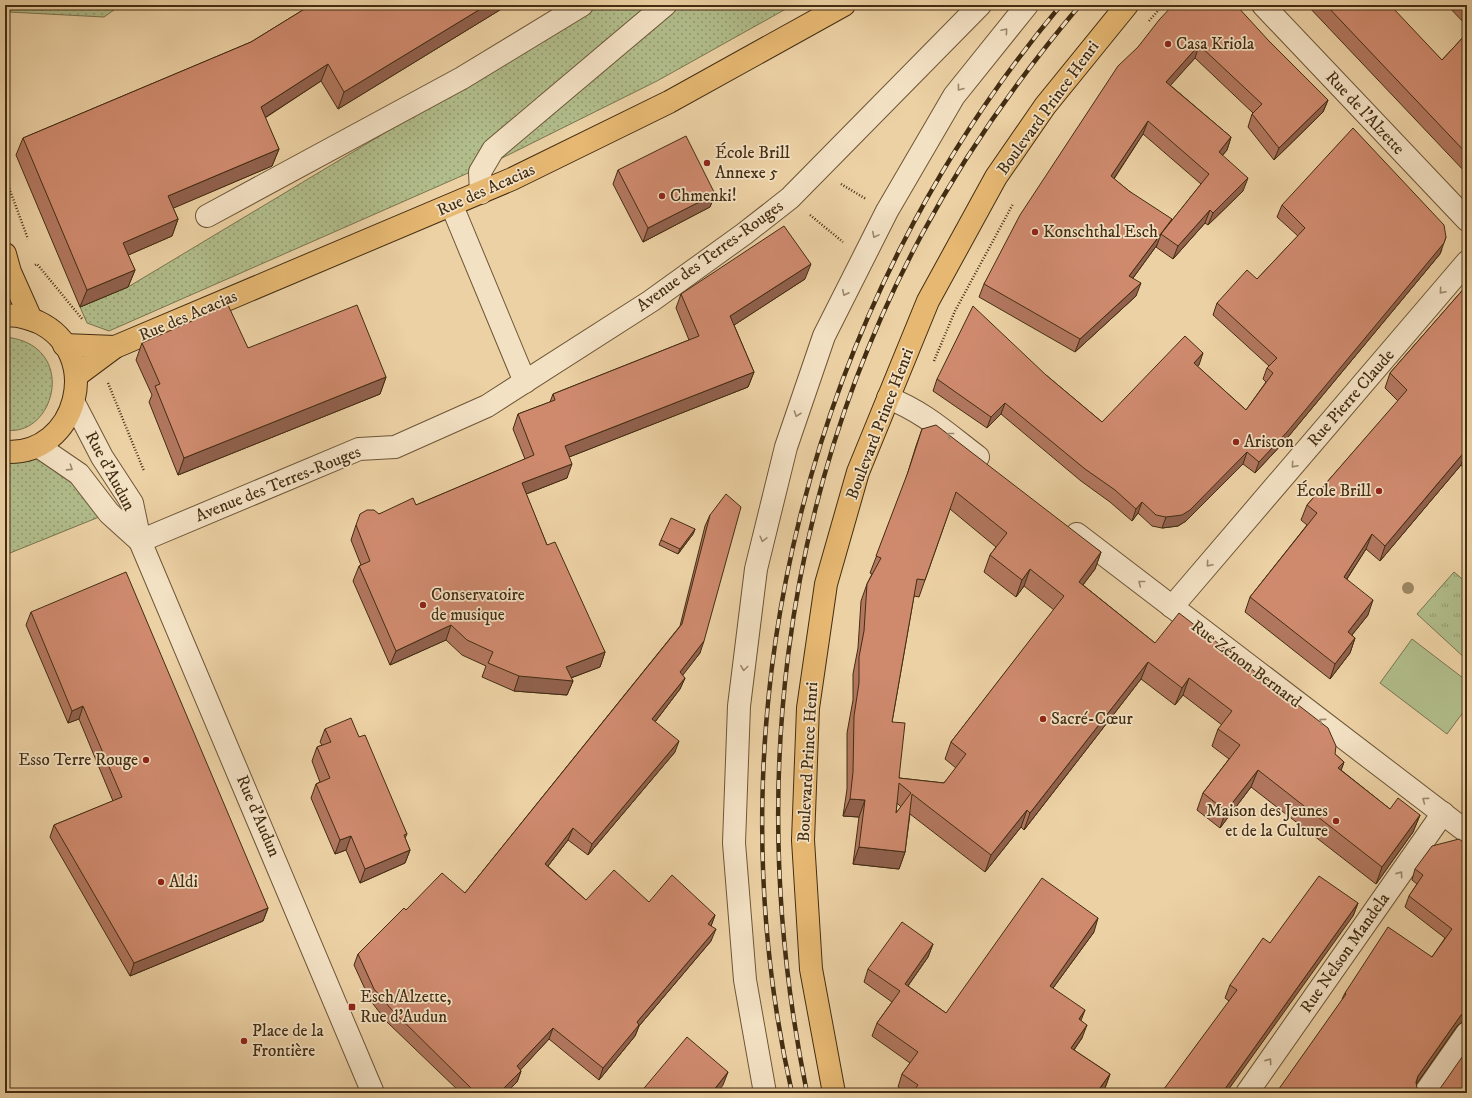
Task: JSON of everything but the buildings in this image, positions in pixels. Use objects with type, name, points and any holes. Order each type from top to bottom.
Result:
[{"type":"main road","name":"Rue des Acacias","points":[[76,376],[115,347],[481,193],[669,102],[844,5]]},
{"type":"main road","name":"Boulevard Prince Henri","points":[[834,1093],[811,969],[802,840],[808,708],[826,584],[858,472],[928,301],[996,177],[1045,106],[1127,5]]},
{"type":"main road","points":[[5,254],[10,272],[31,319]]},
{"type":"main road","points":[[5,316],[31,319],[54,333],[72,360],[76,376],[74,403],[67,420],[54,436],[38,446],[16,453],[5,452]]},
{"type":"main road","name":"Rue des Acacias","points":[[64,346],[115,347]]},
{"type":"street","points":[[207,216],[462,78],[582,5]]},
{"type":"street","points":[[481,193],[480,172],[493,150],[665,5]]},
{"type":"street","name":"Avenue des Terres-Rouges","points":[[140,541],[359,449],[395,447],[487,406],[525,382],[651,300],[744,234],[790,198],[980,5]]},
{"type":"street","points":[[765,1093],[745,980],[734,843],[739,706],[756,569],[786,446],[824,336],[862,258],[954,96],[1027,5]]},
{"type":"street","name":"Rue de l'Alzette","points":[[1263,5],[1467,220]]},
{"type":"street","points":[[452,206],[525,382]]},
{"type":"street","name":"Rue Pierre Claude","points":[[1172,607],[1467,262]]},
{"type":"street","points":[[888,398],[906,404],[923,414],[991,467]]},
{"type":"street","name":"Rue d'Audun","points":[[74,403],[102,457],[132,503],[140,541],[373,1093]]},
{"type":"street","name":"Rue d'Audun","points":[[38,446],[79,474],[109,512],[140,541]]},
{"type":"street","name":"Rue Zénon Bernard","points":[[1060,520],[1467,832]]},
{"type":"street","name":"Rue Nelson Mandela","points":[[1247,1093],[1443,813]]},
{"type":"street","points":[[1425,1093],[1467,1033]]},
{"type":"path","points":[[1144,27],[1164,5]]},
{"type":"path","points":[[818,170],[887,212]]},
{"type":"path","points":[[5,177],[29,242]]},
{"type":"path","points":[[790,198],[862,258]]},
{"type":"path","points":[[930,368],[955,311],[1016,199]]},
{"type":"path","points":[[34,257],[37,264]]},
{"type":"green space","points":[[5,5],[121,5],[104,17],[9,12],[5,11]]},
{"type":"green space","points":[[598,5],[793,5],[657,81],[500,159],[109,331],[87,323],[80,307],[128,287]]},
{"type":"green space","points":[[5,337],[28,343],[43,356],[51,372],[52,389],[47,406],[37,420],[23,429],[5,430]]},
{"type":"green space","points":[[38,446],[109,513],[5,555],[5,452]]},
{"type":"green space","points":[[1454,572],[1467,583],[1467,660],[1417,614]]},
{"type":"green space","points":[[1412,639],[1467,681],[1467,707],[1447,734],[1380,683]]},
{"type":"railway","points":[[792,1093],[769,949],[762,804],[773,660],[800,518],[842,380],[901,248],[974,122],[1061,5]]},
{"type":"railway","points":[[807,1093],[789,983],[780,873],[779,763],[788,654],[807,546],[835,440],[873,337],[921,236],[956,175],[994,116],[1080,5]]},
{"type":"place","name":"Casa Kriola","points":[[1168,44]]},
{"type":"place","name":"École Brill Annexe 5","points":[[707,163]]},
{"type":"place","name":"Chmenki!","points":[[662,196]]},
{"type":"place","name":"Konschthal Esch","points":[[1035,232]]},
{"type":"place","name":"Ariston","points":[[1236,442]]},
{"type":"place","name":"École Brill","points":[[1379,491]]},
{"type":"place","name":"Conservatoire de musique","points":[[423,605]]},
{"type":"place","name":"Sacré-Cœur","points":[[1043,719]]},
{"type":"place","name":"Esso Terre Rouge","points":[[146,760]]},
{"type":"place","name":"Maison des Jeunes et de la Culture","points":[[1336,821]]},
{"type":"place","name":"Aldi","points":[[161,882]]},
{"type":"place","name":"Esch/Alzette, Rue d’Audun","points":[[352,1007]]},
{"type":"place","name":"Place de la Frontière","points":[[244,1041]]}]
